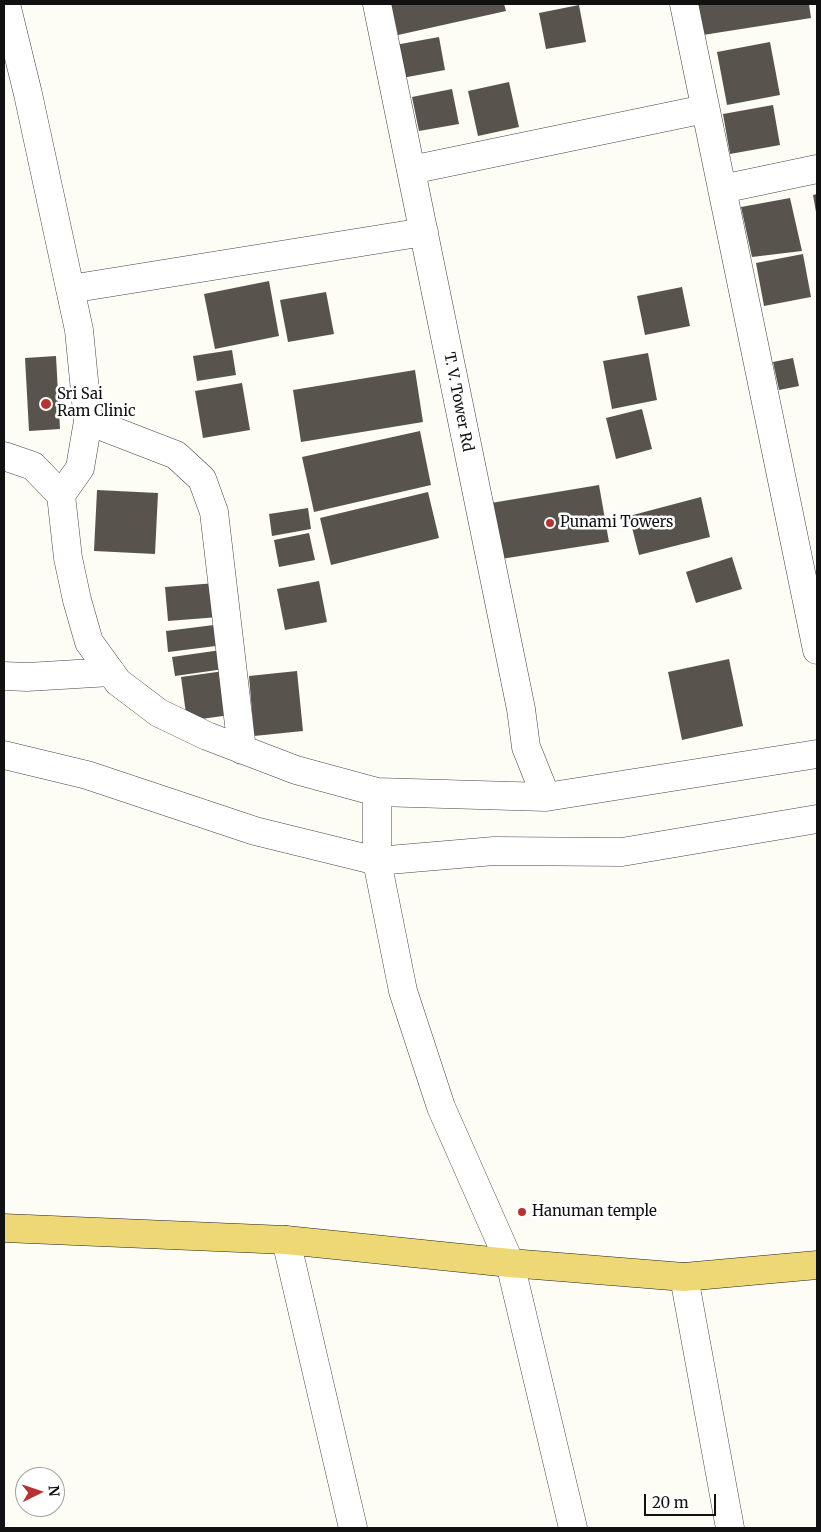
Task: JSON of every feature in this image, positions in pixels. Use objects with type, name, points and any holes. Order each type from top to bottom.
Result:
[{"type":"main road","points":[[4,1228],[286,1240],[510,1263],[684,1277],[817,1265]]},
{"type":"street","name":"T. V. Tower Rd","points":[[377,4],[521,709],[526,747],[546,797]]},
{"type":"street","points":[[684,4],[817,650]]},
{"type":"street","points":[[7,15],[28,94],[78,330],[88,421],[80,468],[61,495]]},
{"type":"street","points":[[411,170],[705,109]]},
{"type":"street","points":[[722,189],[817,169]]},
{"type":"street","points":[[70,290],[424,232]]},
{"type":"street","points":[[88,421],[176,455],[202,478],[214,512],[242,750]]},
{"type":"street","points":[[4,456],[33,466],[61,495],[68,558],[77,600],[90,642],[118,682],[159,713],[208,736],[296,770],[377,792],[546,797],[817,754]]},
{"type":"street","points":[[4,676],[27,678],[111,672]]},
{"type":"street","points":[[4,755],[87,775],[255,831],[377,861],[494,851],[622,852],[817,820]]},
{"type":"street","points":[[377,792],[377,861],[403,991],[441,1107],[510,1263],[573,1528]]},
{"type":"street","points":[[286,1240],[353,1528]]},
{"type":"street","points":[[684,1277],[730,1528]]},
{"type":"building","points":[[391,4],[504,4],[506,11],[398,35]]},
{"type":"building","points":[[698,4],[809,4],[811,18],[703,35]]},
{"type":"building","points":[[579,5],[586,42],[546,49],[539,13]]},
{"type":"building","points":[[439,37],[445,70],[402,78],[395,45]]},
{"type":"building","points":[[770,42],[780,95],[727,105],[717,52]]},
{"type":"building","points":[[509,82],[519,127],[478,136],[468,91]]},
{"type":"building","points":[[452,89],[459,124],[419,131],[412,97]]},
{"type":"building","points":[[773,105],[780,145],[730,154],[723,114]]},
{"type":"building","points":[[817,194],[817,212],[816,212],[813,195]]},
{"type":"building","points":[[790,198],[802,251],[752,257],[741,207]]},
{"type":"building","points":[[803,254],[811,297],[764,306],[756,263]]},
{"type":"building","points":[[269,281],[279,336],[215,349],[204,294]]},
{"type":"building","points":[[682,287],[690,326],[645,335],[637,296]]},
{"type":"building","points":[[326,292],[334,334],[288,342],[280,300]]},
{"type":"building","points":[[232,350],[236,375],[197,381],[193,356]]},
{"type":"building","points":[[648,353],[657,400],[612,409],[603,361]]},
{"type":"building","points":[[56,356],[60,429],[29,431],[25,358]]},
{"type":"building","points":[[793,358],[799,386],[779,390],[773,362]]},
{"type":"building","points":[[415,370],[423,422],[301,442],[293,390]]},
{"type":"building","points":[[242,383],[250,430],[203,438],[195,391]]},
{"type":"building","points":[[642,409],[652,449],[616,459],[606,418]]},
{"type":"building","points":[[420,431],[431,485],[314,512],[302,457]]},
{"type":"building","name":"Punami Towers","points":[[599,485],[609,542],[501,559],[491,503]]},
{"type":"building","points":[[97,490],[158,493],[155,554],[94,551]]},
{"type":"building","points":[[428,492],[439,538],[331,565],[320,518]]},
{"type":"building","points":[[701,497],[710,537],[639,555],[629,516]]},
{"type":"building","points":[[308,508],[311,529],[272,536],[269,514]]},
{"type":"building","points":[[309,533],[315,560],[279,567],[274,540]]},
{"type":"building","points":[[732,557],[742,589],[696,603],[686,572]]},
{"type":"building","points":[[319,581],[327,622],[285,630],[277,589]]},
{"type":"building","points":[[216,583],[219,617],[168,621],[165,587]]},
{"type":"building","points":[[222,624],[224,645],[168,652],[166,631]]},
{"type":"building","points":[[221,650],[224,669],[175,676],[172,657]]},
{"type":"building","points":[[729,659],[743,726],[682,740],[668,672]]},
{"type":"building","points":[[224,671],[230,715],[187,721],[181,677]]},
{"type":"building","points":[[297,671],[303,731],[254,736],[249,676]]},
{"type":"place","name":"Sri Sai Ram Clinic","points":[[46,404]]},
{"type":"place","name":"Punami Towers","points":[[550,523]]},
{"type":"place","name":"Hanuman temple","points":[[522,1212]]}]
